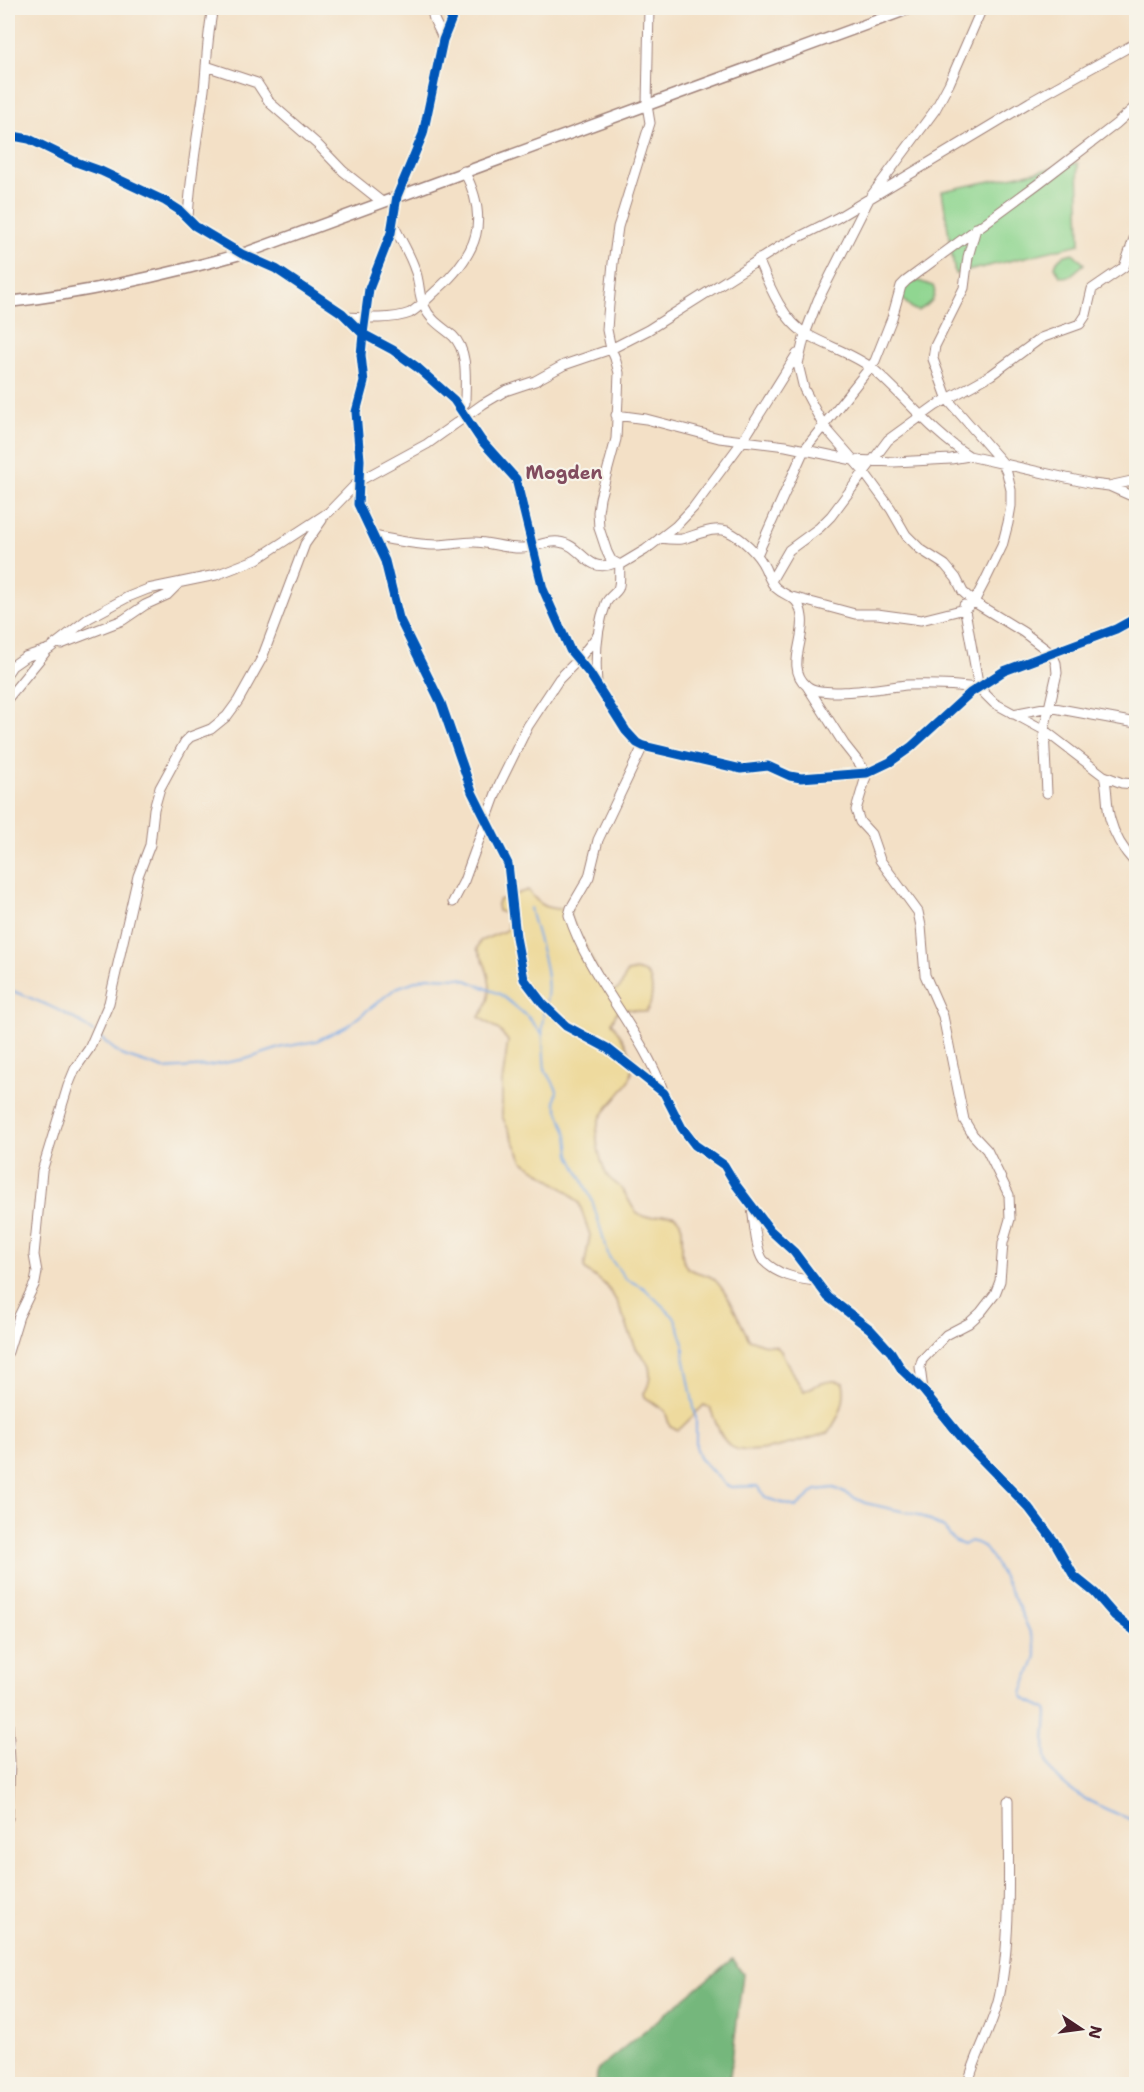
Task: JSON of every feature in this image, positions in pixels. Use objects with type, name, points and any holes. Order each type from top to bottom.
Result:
[{"type":"street","points":[[188,219],[191,174],[213,8]]},
{"type":"street","points":[[434,8],[432,15],[443,40]]},
{"type":"street","points":[[456,8],[443,40],[423,134],[397,196],[391,232],[369,289],[361,355],[364,382],[356,412],[360,460],[358,504],[385,561],[399,618],[441,703],[472,792],[508,864],[516,937],[524,979],[543,1004],[566,1026],[607,1048],[664,1093]]},
{"type":"street","points":[[597,685],[596,663],[599,634],[607,600],[618,590],[619,586],[617,564],[607,552],[599,528],[598,512],[616,439],[619,374],[611,349],[608,323],[618,228],[650,123],[647,105],[649,8]]},
{"type":"street","points":[[8,302],[90,289],[242,254],[911,8]]},
{"type":"street","points":[[982,8],[950,84],[935,110],[869,199],[818,300],[801,348],[798,364],[800,376],[812,406],[823,425],[864,472],[906,535],[920,549],[945,565],[956,578],[963,592],[979,688],[994,703],[1044,730],[1104,776],[1122,783],[1137,784]]},
{"type":"street","points":[[8,1352],[19,1316],[35,1283],[37,1272],[34,1255],[42,1171],[68,1086],[75,1069],[89,1049],[110,1003],[138,876],[150,845],[154,809],[160,788],[185,742],[190,737],[211,729],[227,716],[238,700],[262,658],[305,544],[329,512],[359,481],[428,444],[505,391],[535,381],[564,365],[611,349],[648,330],[758,259],[830,223],[1030,102],[1137,43]]},
{"type":"street","points":[[206,66],[257,83],[270,104],[343,171],[382,202]]},
{"type":"street","points":[[757,555],[804,450],[838,410],[878,354],[901,286],[906,280],[1137,106]]},
{"type":"street","points":[[8,135],[29,139],[76,162],[156,195],[178,210],[195,226],[242,254],[276,269],[346,317],[363,334],[393,350],[418,368],[454,400],[481,440],[516,479],[543,590],[570,650],[597,685],[626,731],[643,746],[741,769],[768,766],[790,776],[801,778],[867,773],[890,762],[911,747],[970,693],[1004,671],[1116,629],[1137,618]]},
{"type":"street","points":[[346,317],[365,319],[410,313],[446,282],[466,259],[478,228],[478,207],[464,171]]},
{"type":"street","points":[[392,223],[416,272],[422,304],[436,324],[454,337],[461,346],[465,375],[465,403]]},
{"type":"street","points":[[660,538],[681,539],[718,529],[727,531],[757,555],[774,587],[792,597],[855,614],[877,614],[921,620],[965,609],[974,602],[1002,546],[1011,506],[1011,490],[1002,462],[948,400],[933,359],[935,346],[964,288],[968,257],[976,228]]},
{"type":"street","points":[[771,581],[789,550],[831,516],[888,440],[919,416],[991,375],[1041,338],[1080,324],[1086,315],[1092,290],[1124,267],[1137,233]]},
{"type":"street","points":[[758,259],[775,298],[805,334],[870,367],[950,444],[969,456]]},
{"type":"street","points":[[373,536],[410,543],[437,545],[475,542],[518,548],[532,548],[549,542],[566,543],[591,563],[603,567],[617,564],[660,538],[693,508],[742,442],[801,348]]},
{"type":"street","points":[[454,400],[483,404]]},
{"type":"street","points":[[616,415],[646,419],[719,438],[786,446],[853,460],[951,459],[969,456],[1109,486],[1137,498]]},
{"type":"street","points":[[1109,486],[1137,480]]},
{"type":"street","points":[[8,698],[49,649],[88,618],[148,589],[216,575],[257,559],[329,512]]},
{"type":"street","points":[[8,672],[12,666],[26,657],[123,620],[145,605],[167,595],[180,582]]},
{"type":"street","points":[[963,592],[974,602],[1023,632],[1052,654],[1056,663],[1057,672],[1044,730],[1047,793]]},
{"type":"street","points":[[792,597],[800,607],[802,616],[797,664],[800,676],[844,744],[867,773]]},
{"type":"street","points":[[453,902],[464,881],[499,785],[528,726],[559,679],[599,634]]},
{"type":"street","points":[[807,686],[830,692],[908,685],[979,688]]},
{"type":"street","points":[[1013,714],[1049,707],[1137,723]]},
{"type":"street","points":[[643,746],[598,840],[589,877],[569,915],[591,963],[655,1067],[664,1093],[682,1128],[695,1145],[724,1165],[751,1206],[778,1238],[794,1252],[828,1297],[870,1329],[891,1352],[902,1370],[923,1390],[966,1443],[1029,1508],[1054,1540],[1074,1576],[1095,1593],[1115,1616],[1137,1632]]},
{"type":"street","points":[[867,773],[856,816],[871,834],[880,860],[918,912],[925,975],[943,1016],[964,1120],[973,1135],[987,1150],[1009,1195],[1011,1206],[1000,1281],[995,1294],[969,1323],[946,1335],[922,1360],[920,1367],[923,1390]]},
{"type":"street","points":[[1104,776],[1110,818],[1127,855],[1137,864]]},
{"type":"street","points":[[751,1206],[759,1251],[763,1259],[789,1277],[816,1281]]},
{"type":"street","points":[[8,1724],[10,1761],[8,1818]]},
{"type":"street","points":[[968,2085],[998,2000],[1003,1972],[1008,1900],[1008,1802]]},
{"type":"green space","points":[[1078,163],[1080,244],[955,274],[942,191]]},
{"type":"green space","points":[[1073,253],[1084,264],[1071,275],[1060,276],[1055,267],[1057,261]]},
{"type":"green space","points":[[919,281],[933,286],[935,294],[929,304],[918,311],[899,296],[907,283]]},
{"type":"green space","points":[[732,1959],[743,1974],[729,2084],[595,2084],[598,2069]]},
{"type":"sand","points":[[528,890],[541,904],[557,909],[571,908],[569,915],[608,992],[620,988],[627,972],[642,972],[650,979],[652,996],[646,1012],[628,1009],[617,1012],[612,1022],[628,1049],[633,1067],[628,1083],[601,1117],[597,1129],[598,1148],[606,1174],[623,1190],[638,1214],[646,1217],[669,1215],[677,1218],[682,1228],[682,1255],[686,1266],[707,1275],[720,1285],[749,1339],[775,1346],[781,1351],[804,1391],[829,1381],[843,1383],[844,1397],[841,1409],[828,1433],[762,1450],[738,1449],[729,1445],[723,1437],[710,1408],[704,1405],[677,1430],[670,1427],[665,1411],[645,1397],[644,1393],[650,1378],[648,1364],[636,1348],[611,1292],[584,1268],[590,1235],[579,1203],[568,1192],[523,1161],[502,1116],[502,1083],[508,1041],[500,1031],[479,1017],[485,1009],[490,992],[488,974],[477,949],[480,941],[507,930],[508,921],[505,913],[498,911],[499,900]]},
{"type":"waterway","points":[[530,908],[546,968],[548,991],[546,1002]]},
{"type":"waterway","points":[[97,1035],[121,1055],[164,1069],[208,1066],[316,1041],[347,1026],[396,988],[427,977],[461,978],[500,994],[528,1017],[542,1034]]},
{"type":"waterway","points":[[8,989],[62,1012],[93,1032]]},
{"type":"waterway","points":[[544,1010],[542,1027],[545,1072],[557,1090],[555,1102],[568,1136],[570,1155],[592,1200],[609,1257],[626,1279],[644,1288],[675,1318],[684,1343],[684,1356],[696,1418],[696,1449],[699,1458],[725,1484],[731,1487],[757,1486],[766,1498],[796,1507],[816,1490],[834,1488],[865,1503],[919,1515],[944,1528],[954,1541],[964,1545],[971,1541],[984,1547],[1016,1602],[1035,1646],[1035,1659],[1022,1695],[1025,1699],[1046,1709],[1045,1751],[1050,1768],[1069,1789],[1097,1805],[1136,1822]]},
{"type":"cycle path","points":[[456,8],[443,40],[423,134],[397,196],[391,233],[369,289],[361,355],[364,382],[356,412],[360,460],[358,504],[385,561],[399,618],[441,703],[472,792],[508,864],[516,937],[524,979],[543,1004],[566,1026],[607,1048],[664,1093],[682,1128],[695,1145],[724,1165],[770,1230],[794,1252],[828,1297],[870,1329],[891,1352],[902,1370],[923,1390],[966,1443],[1029,1508],[1054,1541],[1074,1576],[1095,1593],[1115,1616],[1136,1632]]},
{"type":"cycle path","points":[[8,135],[29,139],[165,201],[179,210],[195,226],[242,254],[276,269],[342,313],[363,334],[393,350],[418,368],[454,400],[481,440],[516,479],[543,589],[570,650],[590,674],[626,731],[643,746],[741,769],[768,766],[790,776],[801,778],[867,773],[890,762],[911,747],[970,693],[1004,671],[1116,629],[1136,618]]},
{"type":"district","name":"Mogden","points":[[564,473]]}]
